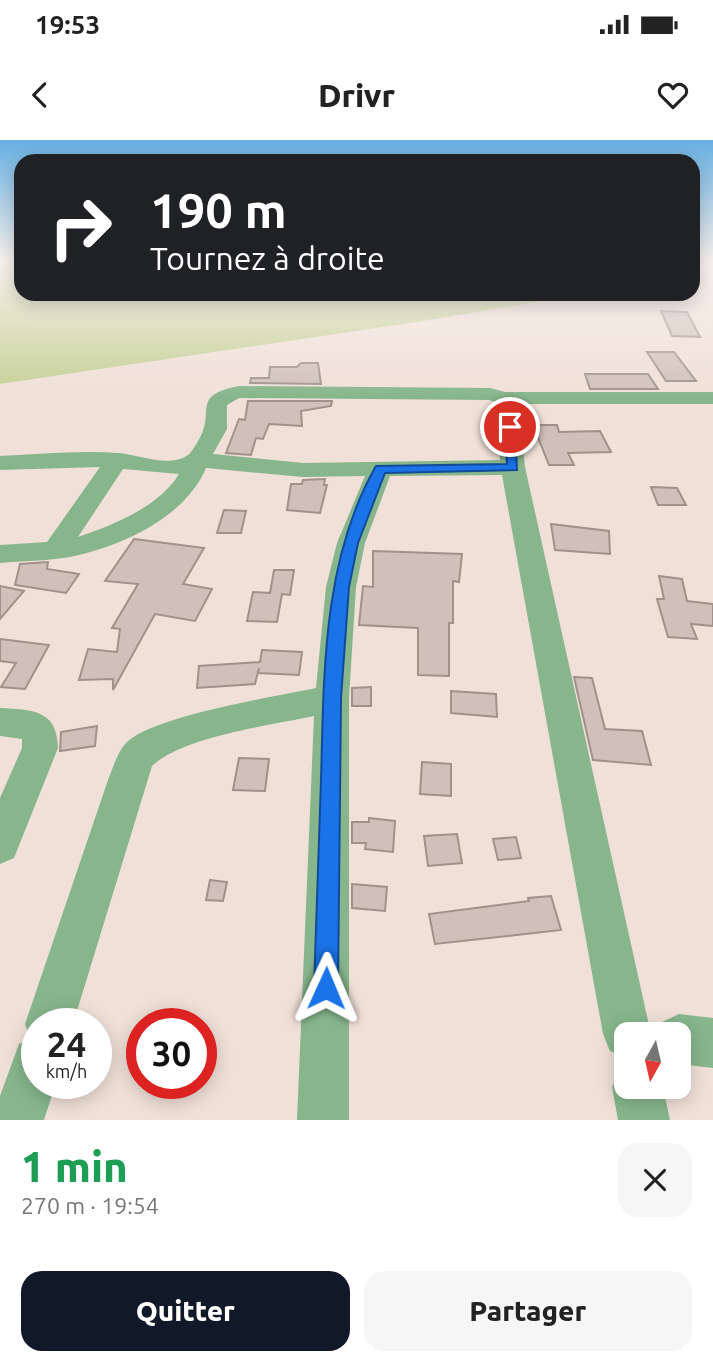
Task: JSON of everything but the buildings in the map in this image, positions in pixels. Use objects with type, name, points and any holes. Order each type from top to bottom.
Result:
[{"type":"street","points":[[0,554],[74,549],[104,539],[152,512],[187,482],[214,433],[217,422],[216,403],[229,394],[490,394],[505,398],[713,398]]},
{"type":"street","points":[[505,398],[513,467],[629,1022]]},
{"type":"street","points":[[0,463],[71,459],[117,460],[173,468],[198,460],[303,470],[513,467]]},
{"type":"street","points":[[55,550],[117,460]]},
{"type":"street","points":[[323,1120],[332,698],[341,587],[351,543],[380,469]]},
{"type":"street","points":[[54,1008],[127,780],[139,752],[156,741],[332,698]]},
{"type":"street","points":[[0,722],[29,724],[40,733],[40,748],[0,845]]},
{"type":"street","points":[[691,1040],[713,1043]]},
{"type":"street","points":[[18,1120],[25,1099]]},
{"type":"street","points":[[640,1099],[644,1120]]},
{"type":"green space","points":[[0,306],[514,306],[423,321],[0,384]]},
{"type":"route","points":[[326,988],[332,698],[341,587],[351,543],[380,469],[513,467],[510,427]]}]
